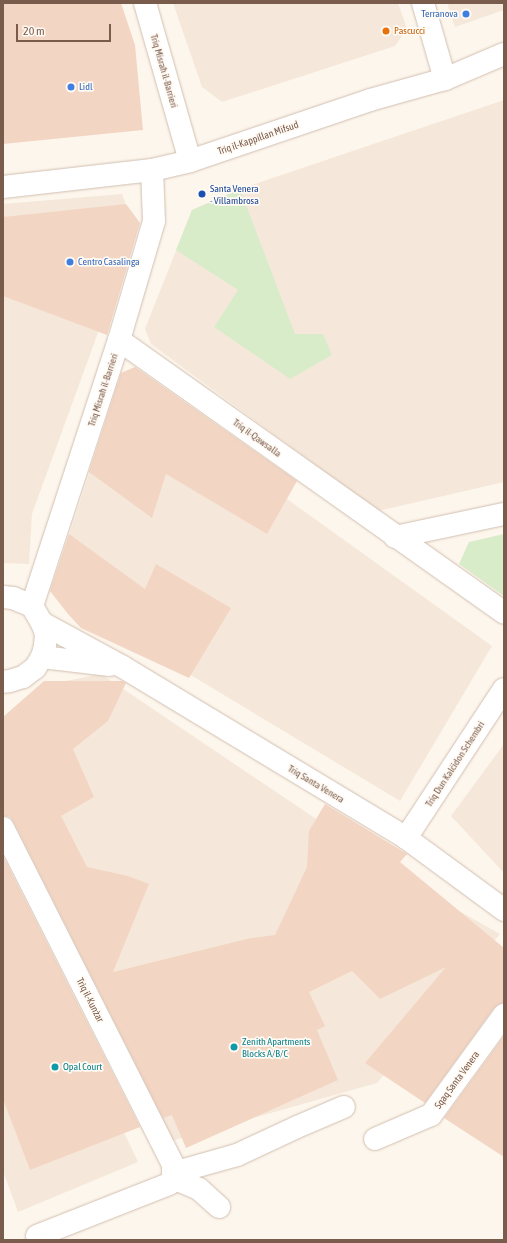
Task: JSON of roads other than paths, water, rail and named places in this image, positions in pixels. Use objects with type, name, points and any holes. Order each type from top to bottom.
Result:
[{"type":"street","name":"Triq Misraħ il-Barrieri","points":[[145,3],[190,161]]},
{"type":"street","points":[[423,3],[445,78]]},
{"type":"street","name":"Triq il-Kappillan Mifsud","points":[[3,187],[152,170],[190,161],[370,100],[445,78],[504,54]]},
{"type":"street","name":"Triq Misraħ il-Barrieri","points":[[37,614],[154,221],[152,170]]},
{"type":"street","name":"Triq il-Qawsalla","points":[[119,340],[504,613]]},
{"type":"street","points":[[395,537],[504,514]]},
{"type":"street","name":"Triq Santa Venera","points":[[3,597],[13,598],[123,667],[406,838],[504,910]]},
{"type":"street","points":[[3,682],[10,682],[23,677],[35,668],[42,656],[46,634],[37,614]]},
{"type":"street","name":"Triq Santa Venera","points":[[42,656],[123,667]]},
{"type":"street","name":"Triq Dun Kalċidon Schembri","points":[[406,838],[504,689]]},
{"type":"street","name":"Triq il-Kunżar","points":[[3,828],[170,1158],[173,1176]]},
{"type":"street","name":"Sqaq Santa Venera","points":[[375,1138],[431,1115],[504,1015]]},
{"type":"street","points":[[37,1236],[169,1184],[173,1176],[238,1155],[344,1107]]},
{"type":"street","points":[[173,1176],[199,1189],[219,1207]]},
{"type":"place","name":"Terranova","points":[[466,14]]},
{"type":"place","name":"Pascucci","points":[[386,31]]},
{"type":"place","name":"Lidl","points":[[71,87]]},
{"type":"place","name":"Santa Venera - Villambrosa","points":[[202,194]]},
{"type":"place","name":"Centro Casalinga","points":[[70,262]]},
{"type":"place","name":"Zenith Apartments Blocks A/B/C","points":[[234,1047]]},
{"type":"place","name":"Opal Court","points":[[55,1067]]}]
